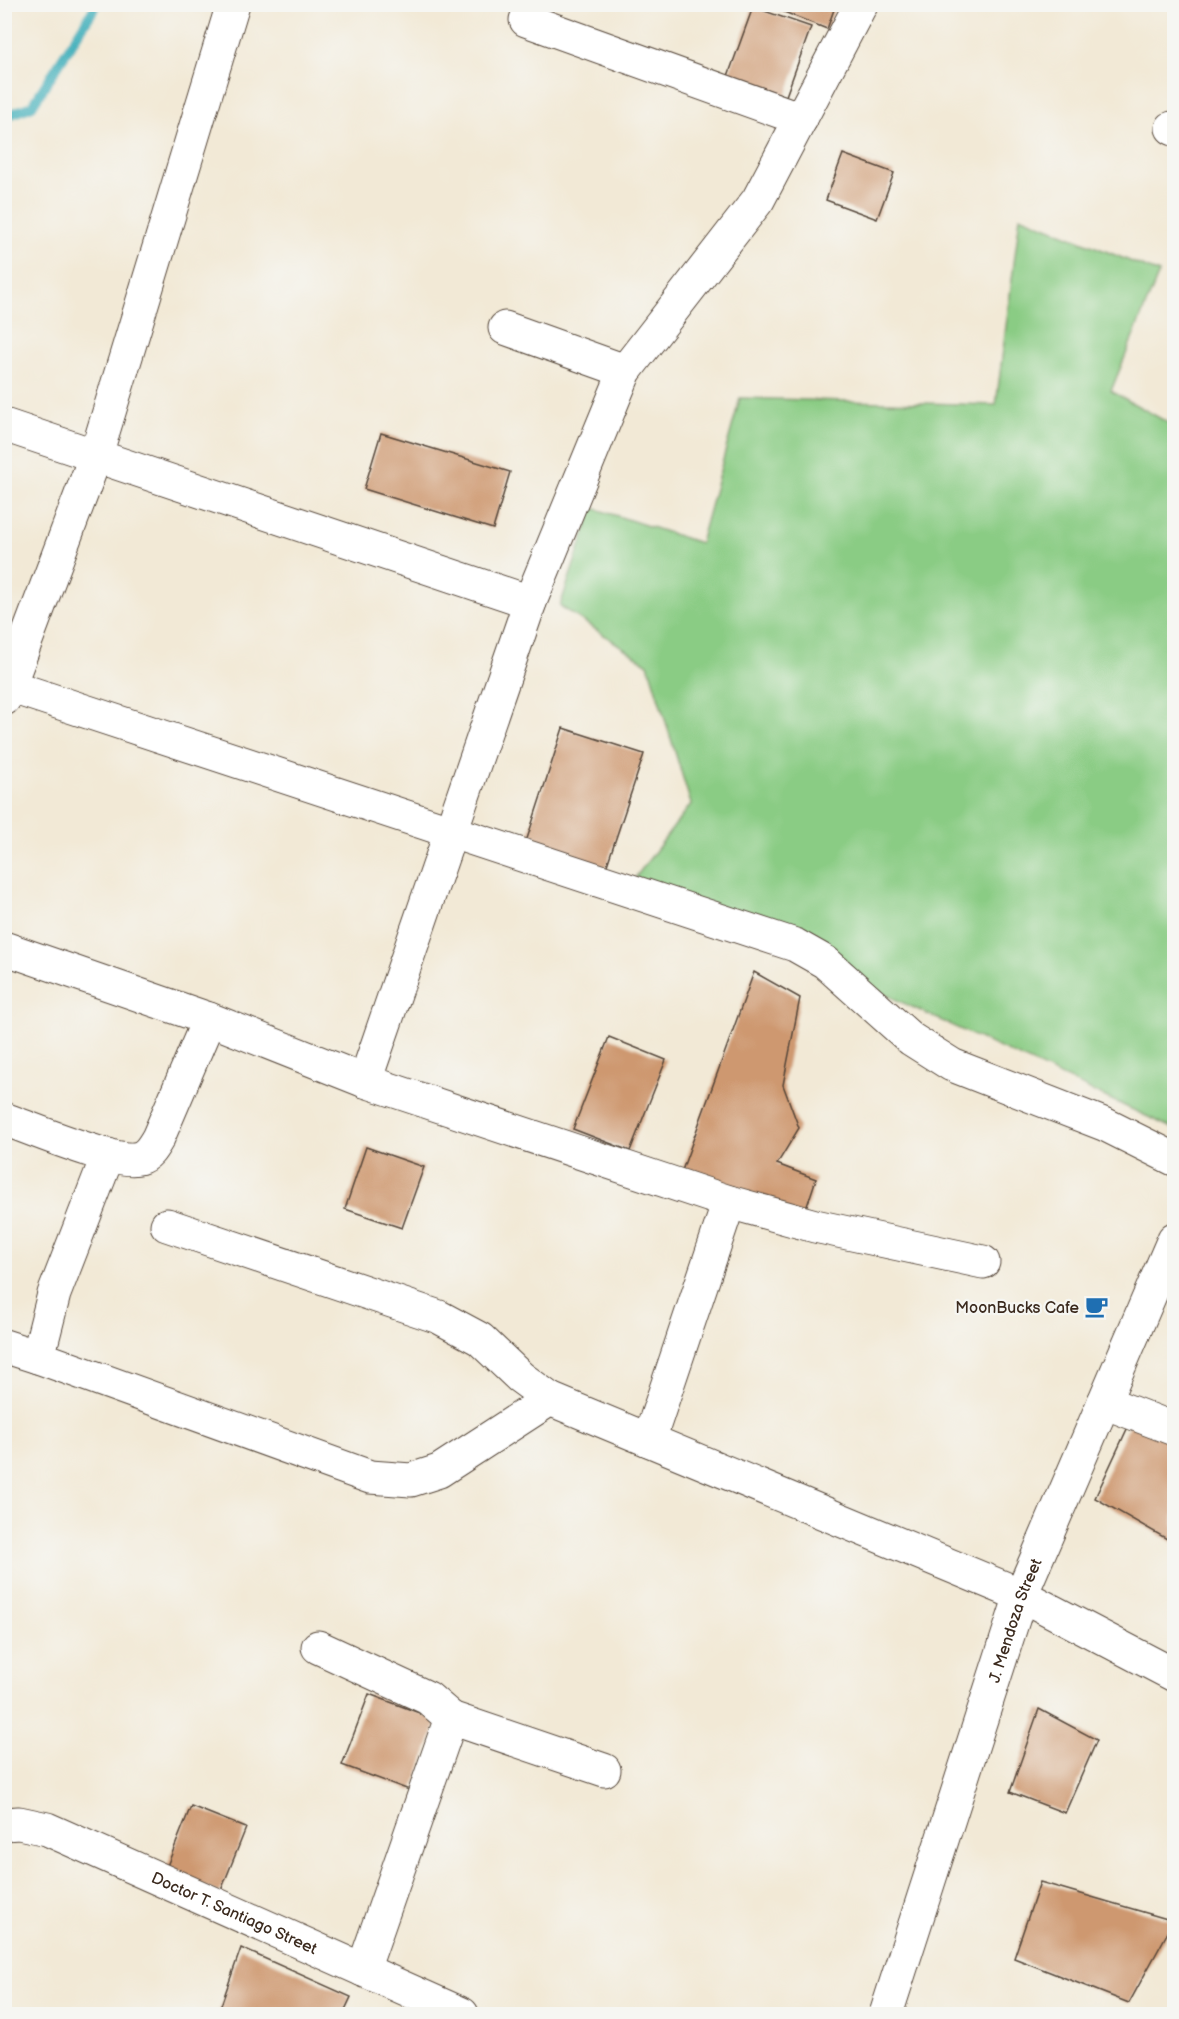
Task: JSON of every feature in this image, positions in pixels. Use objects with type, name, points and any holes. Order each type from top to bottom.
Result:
[{"type":"street","points":[[233,4],[96,455],[7,692],[450,831],[795,945],[825,962],[911,1039],[952,1065],[1106,1125],[1174,1159]]},
{"type":"street","points":[[365,1081],[530,602],[625,371],[758,200],[861,4]]},
{"type":"street","points":[[526,20],[801,118]]},
{"type":"street","points":[[505,328],[625,371]]},
{"type":"street","points":[[4,425],[530,602]]},
{"type":"street","points":[[4,948],[209,1019],[365,1081],[729,1202],[815,1226],[983,1262]]},
{"type":"street","points":[[4,1119],[108,1155],[138,1159],[150,1151],[209,1019]]},
{"type":"street","points":[[38,1357],[54,1294],[108,1155]]},
{"type":"street","points":[[649,1440],[729,1202]]},
{"type":"street","points":[[167,1224],[439,1317],[480,1339],[520,1377],[550,1399],[1021,1594],[1174,1675]]},
{"type":"street","name":"J. Mendoza Street","points":[[886,2014],[1021,1594],[1174,1239]]},
{"type":"street","points":[[4,1346],[370,1477],[411,1480],[439,1471],[550,1399]]},
{"type":"street","points":[[1104,1402],[1174,1429]]},
{"type":"street","points":[[318,1647],[428,1698],[451,1718],[604,1770]]},
{"type":"street","points":[[363,1970],[451,1718]]},
{"type":"street","name":"Doctor T. Santiago Street","points":[[4,1824],[19,1823],[47,1830],[462,2014]]},
{"type":"green space","points":[[1020,216],[1159,273],[1111,391],[1174,426],[1174,1129],[635,878],[691,804],[648,664],[560,606],[593,508],[700,543],[740,398],[996,405]]},
{"type":"building","points":[[764,4],[836,4],[827,29]]},
{"type":"building","points":[[753,7],[811,27],[786,96],[728,76]]},
{"type":"building","points":[[843,154],[894,173],[877,219],[826,200]]},
{"type":"building","points":[[381,433],[510,472],[493,529],[364,489]]},
{"type":"building","points":[[563,728],[644,754],[606,868],[526,842]]},
{"type":"building","points":[[754,972],[800,998],[783,1085],[799,1128],[777,1164],[816,1179],[802,1221],[680,1176]]},
{"type":"building","points":[[609,1037],[666,1060],[630,1151],[573,1129]]},
{"type":"building","points":[[366,1147],[424,1167],[402,1228],[345,1209]]},
{"type":"building","points":[[1134,1414],[1174,1436],[1174,1543],[1095,1498]]},
{"type":"building","points":[[369,1694],[438,1720],[412,1791],[342,1765]]},
{"type":"building","points":[[1039,1709],[1097,1740],[1065,1813],[1010,1792]]},
{"type":"building","points":[[191,1806],[246,1828],[220,1893],[165,1871]]},
{"type":"building","points":[[1040,1882],[1174,1921],[1129,2003],[1014,1958]]},
{"type":"building","points":[[241,1948],[351,1997],[343,2014],[218,2014]]},
{"type":"waterway","points":[[4,117],[32,106],[97,4]]},
{"type":"place","name":"MoonBucks Cafe","points":[[1097,1307]]}]
